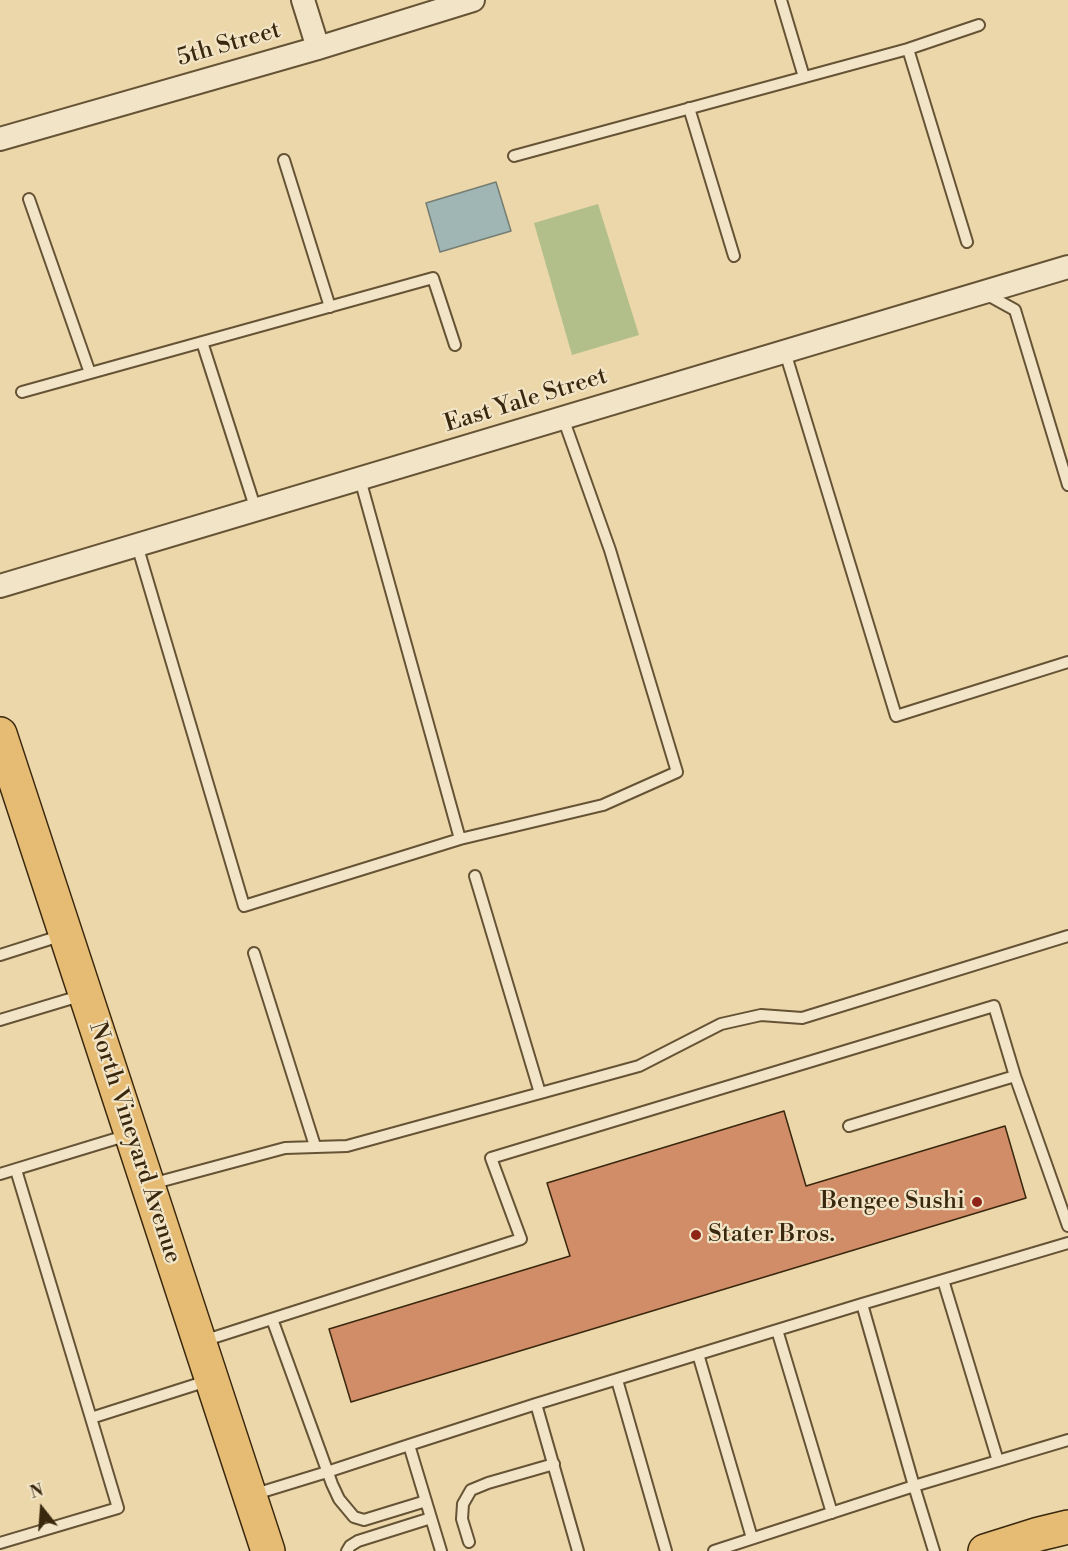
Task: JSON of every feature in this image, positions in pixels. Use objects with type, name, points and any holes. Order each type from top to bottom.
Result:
[{"type":"main road","name":"North Vineyard Avenue","points":[[0,734],[268,1551]]},
{"type":"main road","points":[[985,1551],[1068,1527]]},
{"type":"street","points":[[303,0],[318,48]]},
{"type":"street","name":"5th Street","points":[[0,139],[318,48],[472,0]]},
{"type":"street","name":"East Yale Street","points":[[0,586],[1068,267]]},
{"type":"lane","points":[[781,0],[804,77]]},
{"type":"lane","points":[[514,156],[908,49],[979,25]]},
{"type":"lane","points":[[908,49],[968,242]]},
{"type":"lane","points":[[689,108],[734,256]]},
{"type":"lane","points":[[284,160],[330,307]]},
{"type":"lane","points":[[29,199],[90,373]]},
{"type":"lane","points":[[22,392],[433,278],[455,345]]},
{"type":"lane","points":[[983,293],[1015,310],[1068,485]]},
{"type":"lane","points":[[202,342],[256,510]]},
{"type":"lane","points":[[785,352],[896,716],[1068,662]]},
{"type":"lane","points":[[136,545],[244,906],[460,839],[603,805],[677,772],[610,550],[563,418]]},
{"type":"lane","points":[[360,479],[460,839]]},
{"type":"lane","points":[[475,876],[540,1093]]},
{"type":"lane","points":[[0,955],[66,934]]},
{"type":"lane","points":[[148,1185],[285,1148],[347,1146],[639,1066],[722,1024],[761,1016],[802,1018],[1068,936]]},
{"type":"lane","points":[[254,953],[315,1146]]},
{"type":"lane","points":[[0,1020],[86,994]]},
{"type":"lane","points":[[200,1342],[521,1239],[491,1158],[994,1006],[1015,1076],[1068,1226]]},
{"type":"lane","points":[[849,1126],[1015,1076]]},
{"type":"lane","points":[[0,1174],[131,1134]]},
{"type":"lane","points":[[0,1543],[118,1508],[15,1170]]},
{"type":"lane","points":[[250,1495],[698,1354],[1068,1243]]},
{"type":"lane","points":[[943,1280],[998,1461]]},
{"type":"lane","points":[[862,1304],[934,1551]]},
{"type":"lane","points":[[272,1319],[327,1472],[339,1498],[354,1517],[364,1520],[426,1501]]},
{"type":"lane","points":[[777,1330],[832,1512]]},
{"type":"lane","points":[[698,1354],[752,1538]]},
{"type":"lane","points":[[91,1418],[212,1380]]},
{"type":"lane","points":[[617,1380],[666,1551]]},
{"type":"lane","points":[[536,1404],[578,1551]]},
{"type":"lane","points":[[714,1551],[914,1486],[1068,1440]]},
{"type":"lane","points":[[409,1445],[441,1551]]},
{"type":"lane","points":[[469,1542],[462,1519],[463,1504],[471,1490],[554,1464]]},
{"type":"lane","points":[[348,1551],[350,1546],[358,1541],[431,1518]]},
{"type":"green space","points":[[598,204],[639,335],[572,355],[534,223]]},
{"type":"water","points":[[496,182],[511,231],[440,252],[426,203]]},
{"type":"building","points":[[784,1111],[806,1186],[1005,1126],[1026,1198],[351,1402],[329,1329],[570,1256],[547,1183]]},
{"type":"place","name":"Bengee Sushi","points":[[977,1202]]},
{"type":"place","name":"Stater Bros.","points":[[696,1235]]}]
